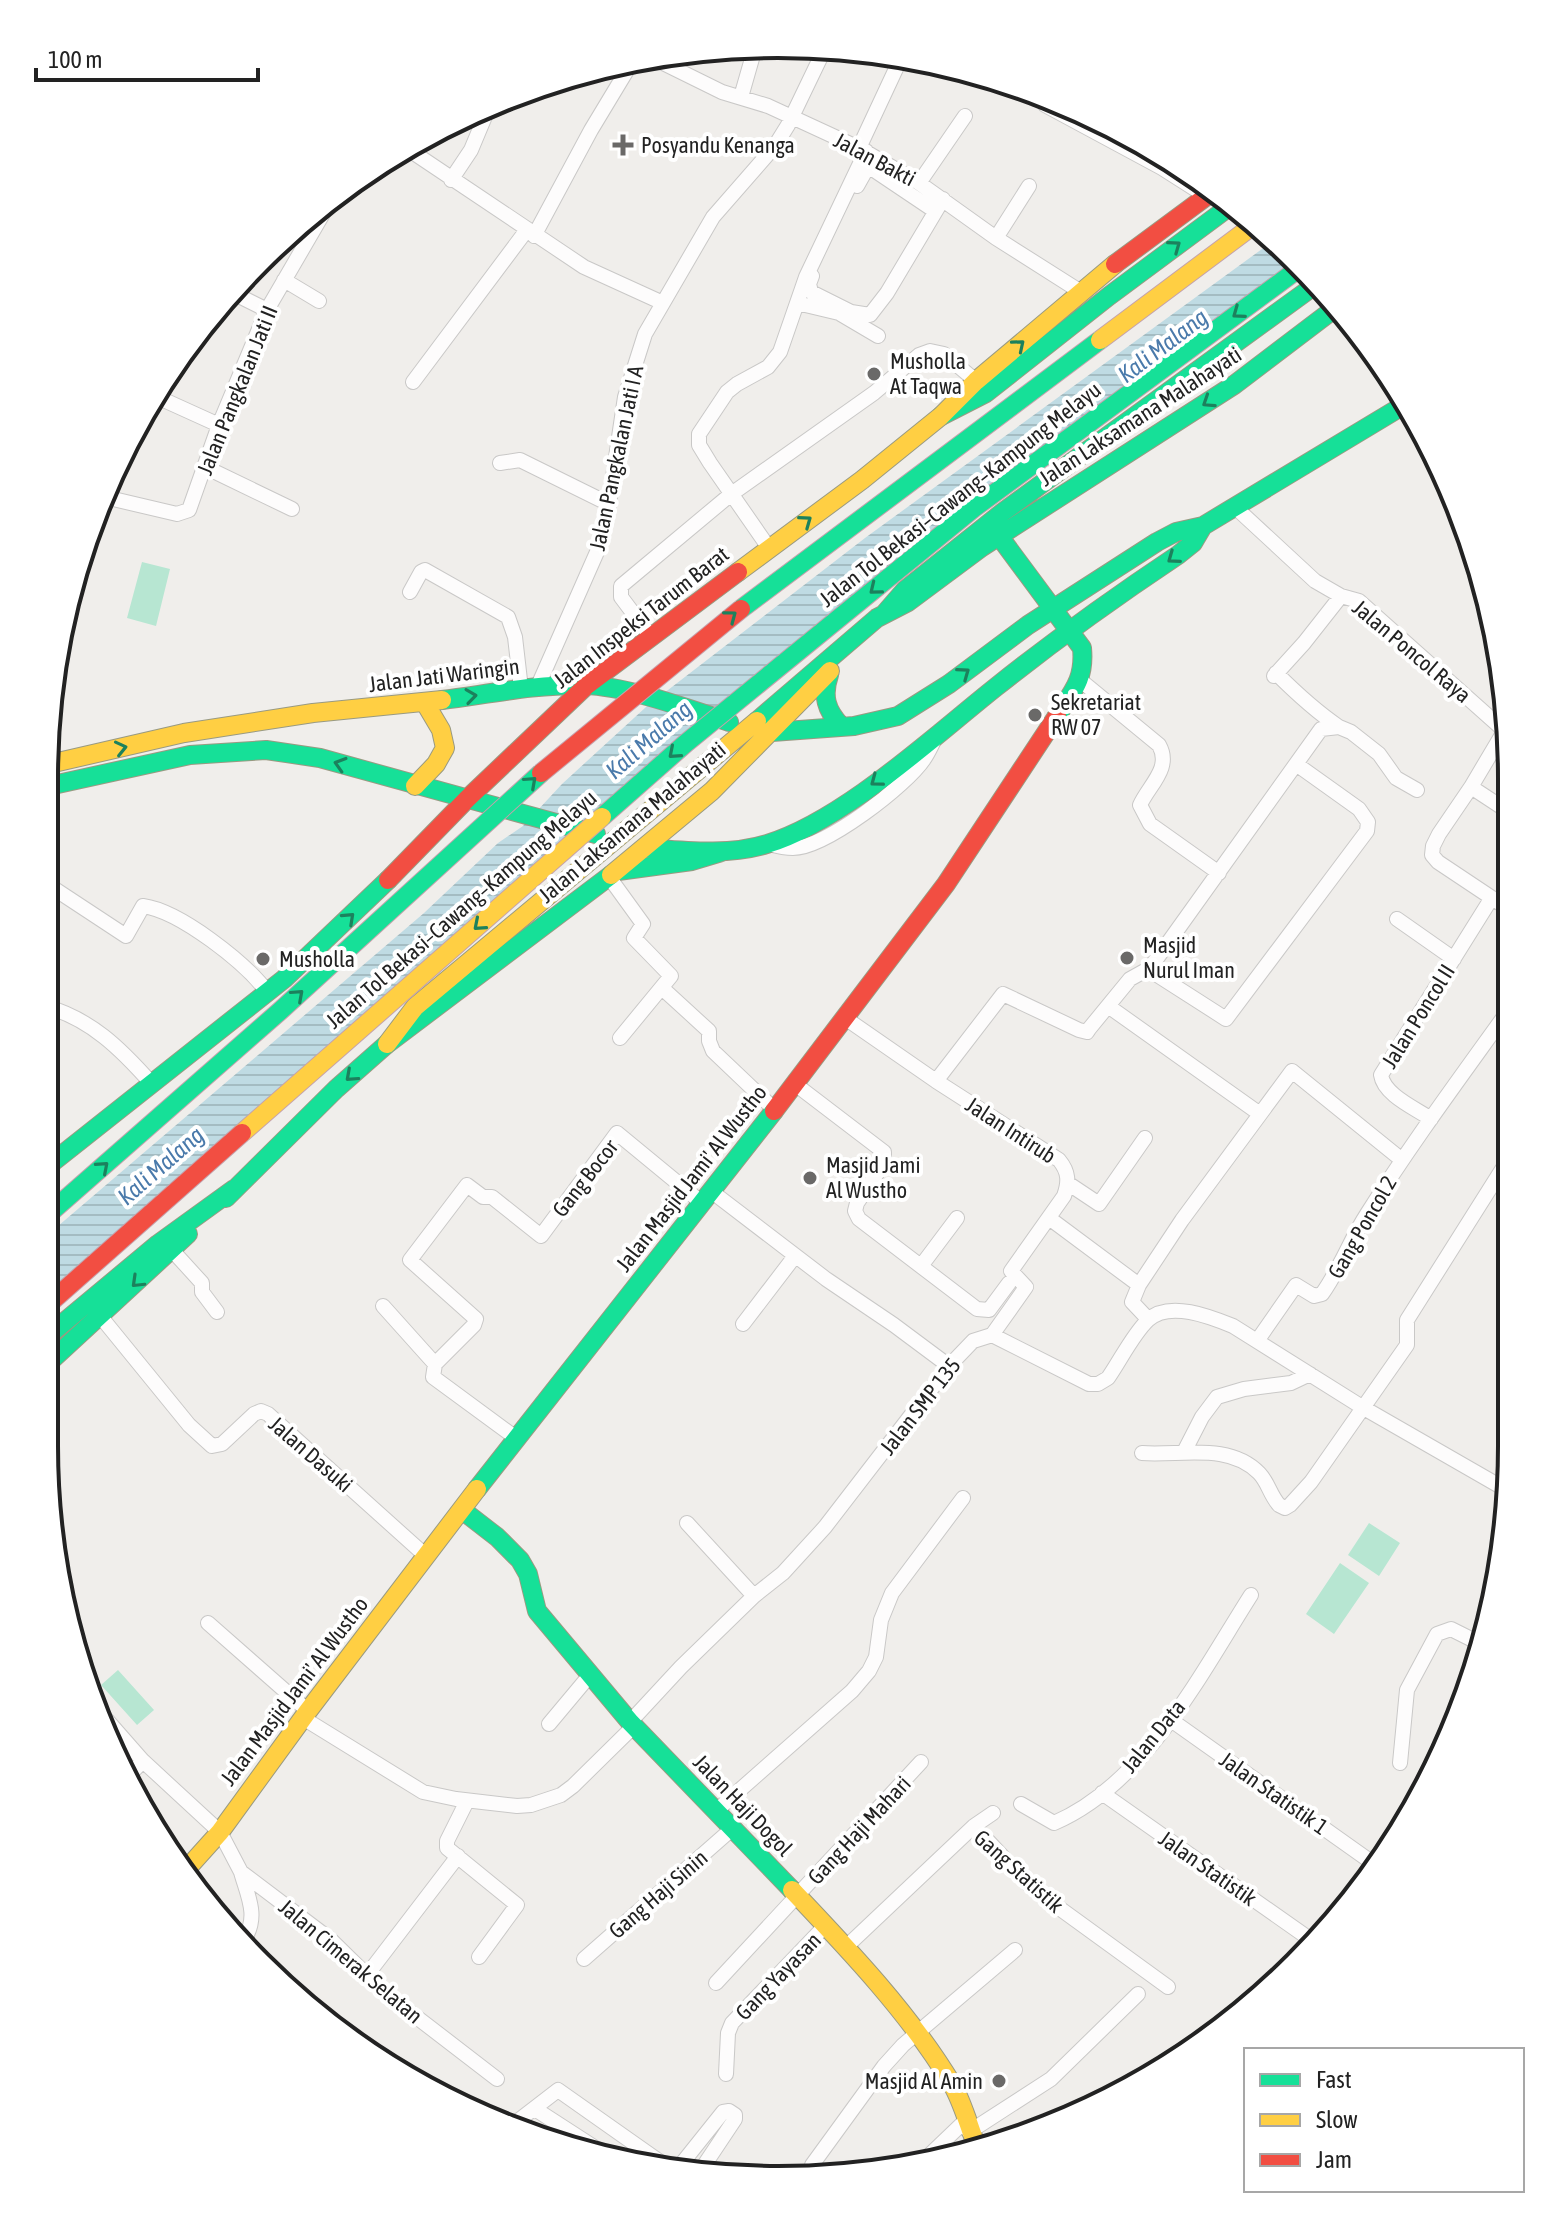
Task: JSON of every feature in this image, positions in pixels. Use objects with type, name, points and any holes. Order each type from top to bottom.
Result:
[{"type":"main road","name":"Jalan Inspeksi Tarum Barat","points":[[58,1158],[268,993],[411,859],[467,799],[587,685],[862,480],[941,416],[976,381],[1081,292],[1204,198]]},
{"type":"main road","points":[[941,416],[986,393],[1099,303],[1222,212]]},
{"type":"main road","name":"Jalan Tol Bekasi–Cawang–Kampung Melayu","points":[[58,1206],[280,1011],[554,761],[705,636],[1246,231]]},
{"type":"main road","name":"Jalan Tol Bekasi–Cawang–Kampung Melayu","points":[[58,1296],[686,743],[974,508],[1292,274]]},
{"type":"main road","points":[[885,613],[905,590],[1003,512],[1307,291]]},
{"type":"main road","name":"Jalan Laksamana Malahayati","points":[[387,1044],[415,1007],[606,837],[649,813],[747,726],[885,613],[908,602],[999,536],[1234,385],[1329,315]]},
{"type":"main road","points":[[614,874],[766,844],[799,832],[824,818],[1068,630],[1178,555],[1193,543],[1203,526],[1397,409]]},
{"type":"main road","name":"Jalan Jati Waringin","points":[[59,762],[184,733],[313,713],[587,685],[648,697],[772,732],[841,726],[898,716],[949,684],[1052,609],[1176,532],[1203,526]]},
{"type":"main road","points":[[999,536],[1082,648],[1084,656],[1080,680]]},
{"type":"main road","name":"Jalan Laksamana Malahayati","points":[[58,1355],[387,1044],[614,874],[735,771],[885,613]]},
{"type":"main road","points":[[831,671],[824,689],[824,702],[829,715],[841,726]]},
{"type":"main road","name":"Jalan Masjid Jami' Al Wustho","points":[[192,1863],[220,1832],[516,1438],[775,1110],[946,884],[1080,680]]},
{"type":"main road","points":[[415,786],[440,760],[446,748],[444,734],[425,703]]},
{"type":"main road","points":[[58,784],[190,755],[264,750],[320,758],[646,848],[722,852]]},
{"type":"main road","points":[[58,1327],[144,1255],[234,1189]]},
{"type":"main road","name":"Jalan Haji Dogol","points":[[462,1510],[519,1558],[530,1578],[531,1600],[537,1611],[632,1724],[846,1947],[916,2033],[953,2086],[970,2133]]},
{"type":"street","points":[[741,97],[752,59]]},
{"type":"street","name":"Jalan Pangkalan Jati I A","points":[[529,689],[597,552],[609,504],[625,397],[645,334],[713,217],[775,146],[819,60]]},
{"type":"street","name":"Jalan Bakti","points":[[670,66],[722,92],[792,118],[862,150],[919,183],[939,205],[1081,292]]},
{"type":"street","points":[[769,548],[730,495],[699,445],[699,434],[727,392],[774,362],[789,330],[806,277],[897,68]]},
{"type":"street","points":[[413,382],[530,233],[624,75]]},
{"type":"street","points":[[919,183],[965,116]]},
{"type":"street","points":[[451,180],[471,150],[483,122]]},
{"type":"street","points":[[416,155],[584,267],[663,303]]},
{"type":"street","points":[[866,170],[874,170],[939,205],[887,293],[870,315],[851,312],[811,292],[809,284],[827,241],[866,170]]},
{"type":"street","points":[[996,238],[1029,186]]},
{"type":"street","name":"Jalan Pangkalan Jati II","points":[[114,499],[184,514],[192,506],[219,425],[300,240]]},
{"type":"street","points":[[284,280],[319,301]]},
{"type":"street","points":[[242,298],[267,310]]},
{"type":"street","points":[[797,303],[839,313],[878,336]]},
{"type":"street","points":[[651,637],[621,597],[621,586],[730,495],[874,393],[919,355],[930,351],[944,354],[976,381]]},
{"type":"street","points":[[165,401],[219,425]]},
{"type":"street","points":[[500,463],[520,460],[609,504]]},
{"type":"street","points":[[205,467],[292,509]]},
{"type":"street","name":"Jalan Poncol Raya","points":[[1235,507],[1305,573],[1341,596],[1359,601],[1495,720]]},
{"type":"street","points":[[410,592],[418,576],[425,570],[508,617],[529,689]]},
{"type":"street","points":[[1341,596],[1314,632],[1275,674],[1302,700],[1369,744],[1396,778],[1417,790]]},
{"type":"street","points":[[1080,680],[1162,750],[1162,770],[1140,805],[1142,814],[1150,824],[1219,873]]},
{"type":"street","points":[[936,1081],[1003,994],[1087,1032],[1130,979],[1148,969],[1321,729],[1339,727]]},
{"type":"street","name":"Jalan Poncol Raya","points":[[1471,787],[1497,745]]},
{"type":"street","points":[[1148,969],[1226,1019],[1367,831],[1368,822],[1359,809],[1296,764]]},
{"type":"street","points":[[1498,805],[1471,787],[1439,834],[1432,855],[1498,903]]},
{"type":"street","points":[[614,874],[643,924],[634,938],[671,976],[620,1038]]},
{"type":"street","points":[[58,891],[126,936],[143,906],[158,911],[232,955],[255,975],[268,993]]},
{"type":"street","name":"Jalan Poncol II","points":[[1431,1119],[1389,1090],[1382,1082],[1381,1075],[1491,899]]},
{"type":"street","points":[[1397,919],[1454,959]]},
{"type":"street","points":[[662,988],[709,1031],[713,1051],[775,1110]]},
{"type":"street","points":[[1108,1006],[1260,1114]]},
{"type":"street","points":[[58,1011],[99,1032],[121,1049],[152,1084]]},
{"type":"street","name":"Jalan Intirub","points":[[845,1018],[1066,1167],[1069,1184],[1011,1271],[1026,1287],[992,1335]]},
{"type":"street","name":"Gang Poncol 2","points":[[1257,1341],[1296,1285],[1314,1296],[1322,1294],[1339,1271],[1354,1234],[1402,1160],[1498,1025]]},
{"type":"street","points":[[1148,1319],[1132,1302],[1139,1285],[1182,1220],[1292,1071],[1402,1160]]},
{"type":"street","points":[[795,1084],[884,1152],[884,1163],[857,1203],[855,1211],[859,1219],[982,1310],[989,1310],[1009,1283]]},
{"type":"street","name":"Gang Bocor","points":[[435,1364],[474,1325],[476,1319],[410,1260],[467,1185],[483,1197],[492,1197],[541,1236],[617,1133],[706,1197]]},
{"type":"street","points":[[1069,1184],[1099,1204],[1145,1138]]},
{"type":"street","points":[[1142,1453],[1172,1455],[1184,1452],[1227,1456],[1250,1465],[1264,1479],[1273,1498],[1287,1508],[1311,1482],[1407,1345],[1407,1320],[1498,1176]]},
{"type":"street","points":[[706,1197],[949,1366]]},
{"type":"street","points":[[921,1266],[957,1218]]},
{"type":"street","points":[[1049,1218],[1139,1285]]},
{"type":"street","points":[[171,1249],[202,1283],[202,1292],[217,1312]]},
{"type":"street","points":[[743,1324],[795,1256]]},
{"type":"street","points":[[383,1306],[435,1364],[433,1377],[438,1383],[516,1438]]},
{"type":"street","points":[[992,1335],[1039,1361],[1089,1384],[1098,1384],[1108,1378],[1148,1319],[1168,1311],[1211,1317],[1257,1341],[1362,1407],[1496,1484]]},
{"type":"street","name":"Jalan Dasuki","points":[[101,1317],[207,1443],[216,1447],[254,1414],[261,1411],[268,1414],[426,1556]]},
{"type":"street","name":"Jalan SMP 135","points":[[208,1623],[306,1715],[423,1792],[467,1801],[517,1806],[531,1805],[561,1795],[632,1724],[681,1667],[754,1596],[783,1573],[825,1527],[949,1366],[973,1341],[992,1335]]},
{"type":"street","points":[[1184,1452],[1202,1417],[1217,1397],[1244,1389],[1291,1383],[1310,1374]]},
{"type":"street","points":[[716,1811],[852,1691],[869,1671],[879,1644],[881,1620],[892,1593],[963,1498]]},
{"type":"street","points":[[687,1523],[754,1596]]},
{"type":"street","name":"Jalan Data","points":[[1021,1804],[1054,1823],[1102,1793],[1131,1767],[1171,1720],[1251,1595]]},
{"type":"street","points":[[1400,1763],[1407,1690],[1437,1634],[1451,1629],[1471,1639]]},
{"type":"street","points":[[549,1724],[590,1675]]},
{"type":"street","name":"Jalan Statistik 1","points":[[1171,1720],[1367,1859]]},
{"type":"street","name":"Jalan Cimerak Selatan","points":[[118,1732],[143,1761],[220,1832],[241,1872],[321,1932],[384,1992],[497,2079]]},
{"type":"street","points":[[135,1769],[143,1761]]},
{"type":"street","name":"Gang Haji Mahari","points":[[716,1983],[921,1762]]},
{"type":"street","name":"Jalan Statistik","points":[[1102,1793],[1305,1936]]},
{"type":"street","points":[[467,1801],[447,1841],[447,1848],[517,1905],[479,1957]]},
{"type":"street","points":[[974,1826],[993,1813]]},
{"type":"street","name":"Gang Statistik","points":[[846,1947],[974,1826],[1033,1889],[1168,1987]]},
{"type":"street","name":"Gang Haji Sinin","points":[[584,1959],[733,1828]]},
{"type":"street","points":[[367,1975],[458,1856]]},
{"type":"street","points":[[241,1872],[253,1917],[248,1933]]},
{"type":"street","name":"Gang Yayasan","points":[[726,2074],[728,2033],[732,2023],[825,1926]]},
{"type":"street","points":[[812,2165],[884,2066],[916,2033],[1015,1950]]},
{"type":"street","points":[[970,2133],[1051,2079],[1138,1994]]},
{"type":"street","points":[[522,2118],[558,2090],[648,2154]]},
{"type":"street","points":[[535,2109],[578,2137]]},
{"type":"street","points":[[684,2160],[723,2112],[730,2112],[735,2119],[706,2162]]},
{"type":"green space","points":[[142,562],[170,569],[156,626],[127,618]]},
{"type":"green space","points":[[1369,1523],[1400,1543],[1379,1576],[1348,1555]]},
{"type":"green space","points":[[1340,1563],[1369,1583],[1334,1634],[1306,1614]]},
{"type":"green space","points":[[118,1670],[154,1710],[137,1725],[101,1685]]},
{"type":"water","name":"Kali Malang","points":[[1264,247],[1292,274],[974,508],[58,1296],[58,1226],[424,913],[498,843],[523,826],[562,784],[646,707],[865,538]]},
{"type":"traffic: fast","points":[[941,416],[986,393],[1222,212]]},
{"type":"traffic: fast","points":[[602,817],[686,743],[974,508],[1292,274]]},
{"type":"traffic: fast","points":[[885,613],[905,590],[1003,512],[1307,291]]},
{"type":"traffic: fast","points":[[757,721],[877,618],[908,602],[982,547],[1234,385],[1328,314]]},
{"type":"traffic: fast","points":[[741,609],[1100,340]]},
{"type":"traffic: fast","points":[[772,732],[854,726],[898,716],[949,684],[1028,625],[1157,542],[1176,532],[1203,526],[1397,409]]},
{"type":"traffic: fast","points":[[646,848],[707,852],[752,848],[796,833],[826,817],[886,776],[1063,636],[1178,555],[1193,543],[1203,526]]},
{"type":"traffic: fast","points":[[999,536],[1082,648],[1080,677],[1057,716]]},
{"type":"traffic: fast","points":[[829,675],[827,702],[841,726]]},
{"type":"traffic: fast","points":[[442,700],[531,688],[602,686],[729,722]]},
{"type":"traffic: fast","points":[[58,784],[190,755],[266,750],[320,758],[596,834]]},
{"type":"traffic: fast","points":[[58,1206],[280,1011],[541,773]]},
{"type":"traffic: fast","points":[[618,871],[692,861],[722,852]]},
{"type":"traffic: fast","points":[[226,1198],[336,1089],[387,1044],[611,875]]},
{"type":"traffic: fast","points":[[58,1158],[284,979],[388,880]]},
{"type":"traffic: fast","points":[[477,1489],[774,1111]]},
{"type":"traffic: fast","points":[[58,1327],[158,1244],[234,1189]]},
{"type":"traffic: fast","points":[[58,1354],[188,1234]]},
{"type":"traffic: fast","points":[[462,1510],[497,1537],[520,1560],[528,1574],[537,1611],[630,1722],[792,1890]]},
{"type":"traffic: slow","points":[[1100,340],[1246,231]]},
{"type":"traffic: slow","points":[[738,572],[862,480],[941,416],[976,381],[1115,264]]},
{"type":"traffic: slow","points":[[611,875],[712,791],[830,671]]},
{"type":"traffic: slow","points":[[59,762],[184,733],[313,713],[442,700]]},
{"type":"traffic: slow","points":[[415,786],[436,764],[445,748],[441,730],[425,703]]},
{"type":"traffic: slow","points":[[387,1044],[415,1007],[757,721]]},
{"type":"traffic: slow","points":[[242,1133],[602,817]]},
{"type":"traffic: slow","points":[[192,1863],[220,1832],[477,1489]]},
{"type":"traffic: slow","points":[[792,1890],[856,1959],[917,2032],[956,2091],[974,2138]]},
{"type":"traffic: jam","points":[[1115,264],[1204,198]]},
{"type":"traffic: jam","points":[[388,880],[467,799],[587,685],[738,572]]},
{"type":"traffic: jam","points":[[541,773],[741,609]]},
{"type":"traffic: jam","points":[[774,1111],[946,884],[1057,716]]},
{"type":"traffic: jam","points":[[58,1296],[242,1133]]},
{"type":"place","name":"Posyandu Kenanga","points":[[623,145]]},
{"type":"place","name":"Musholla At Taqwa","points":[[874,374]]},
{"type":"place","name":"Sekretariat RW 07","points":[[1035,715]]},
{"type":"place","name":"Masjid Nurul Iman","points":[[1127,958]]},
{"type":"place","name":"Musholla","points":[[263,959]]},
{"type":"place","name":"Masjid Jami Al Wustho","points":[[810,1178]]},
{"type":"place","name":"Masjid Al Amin","points":[[999,2081]]}]
